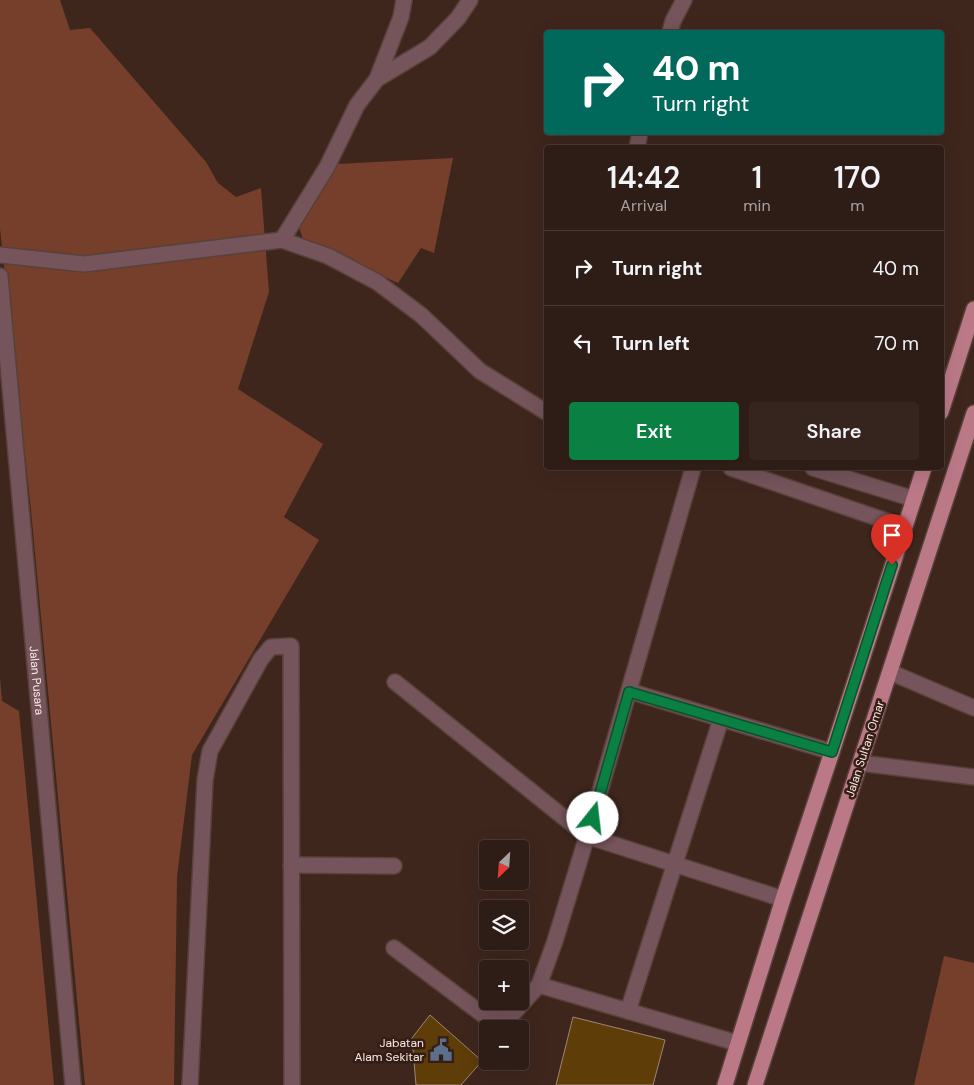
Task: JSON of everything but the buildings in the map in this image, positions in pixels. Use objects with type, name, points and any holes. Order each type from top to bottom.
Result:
[{"type":"main road","points":[[944,403],[974,309]]},
{"type":"main road","name":"Jalan Sultan Omar","points":[[755,1085],[974,413]]},
{"type":"main road","points":[[725,1085],[783,899],[923,470]]},
{"type":"street","points":[[282,240],[327,167],[357,105],[377,79],[401,17],[404,0]]},
{"type":"street","points":[[377,79],[430,47],[458,18],[470,0]]},
{"type":"street","points":[[671,30],[684,0]]},
{"type":"street","points":[[0,255],[84,264],[282,240],[328,256],[377,282],[421,315],[480,371],[544,411]]},
{"type":"street","name":"Jalan Pusara","points":[[0,276],[73,1085]]},
{"type":"street","points":[[394,948],[482,1014],[496,1020],[510,1017],[539,985],[555,942],[587,836],[692,470]]},
{"type":"street","points":[[737,470],[904,527]]},
{"type":"street","points":[[820,470],[914,499]]},
{"type":"street","points":[[190,1085],[205,780],[210,751],[261,659],[271,647],[291,646],[292,1085]]},
{"type":"street","points":[[890,672],[974,708]]},
{"type":"street","points":[[395,682],[587,836],[783,899]]},
{"type":"street","points":[[629,692],[832,752]]},
{"type":"street","points":[[628,1011],[721,719]]},
{"type":"street","points":[[860,763],[974,777]]},
{"type":"street","points":[[292,865],[394,866]]},
{"type":"street","points":[[539,985],[737,1043]]},
{"type":"shaded area","points":[[0,0],[60,0],[70,30],[90,28],[206,162],[218,183],[236,197],[261,188],[269,292],[238,389],[323,444],[284,517],[319,540],[192,755],[177,877],[174,1085],[85,1085],[31,510],[0,229]]},
{"type":"shaded area","points":[[453,158],[434,253],[421,248],[398,283],[303,239],[298,225],[337,164]]},
{"type":"shaded area","points":[[0,677],[2,701],[19,711],[54,1085],[0,1085]]},
{"type":"shaded area","points":[[944,956],[974,963],[974,1085],[914,1085]]},
{"type":"place","name":"Jabatan Alam Sekitar","points":[[441,1050]]},
{"type":"route","points":[[593,818],[629,692],[832,752],[892,565]]}]
